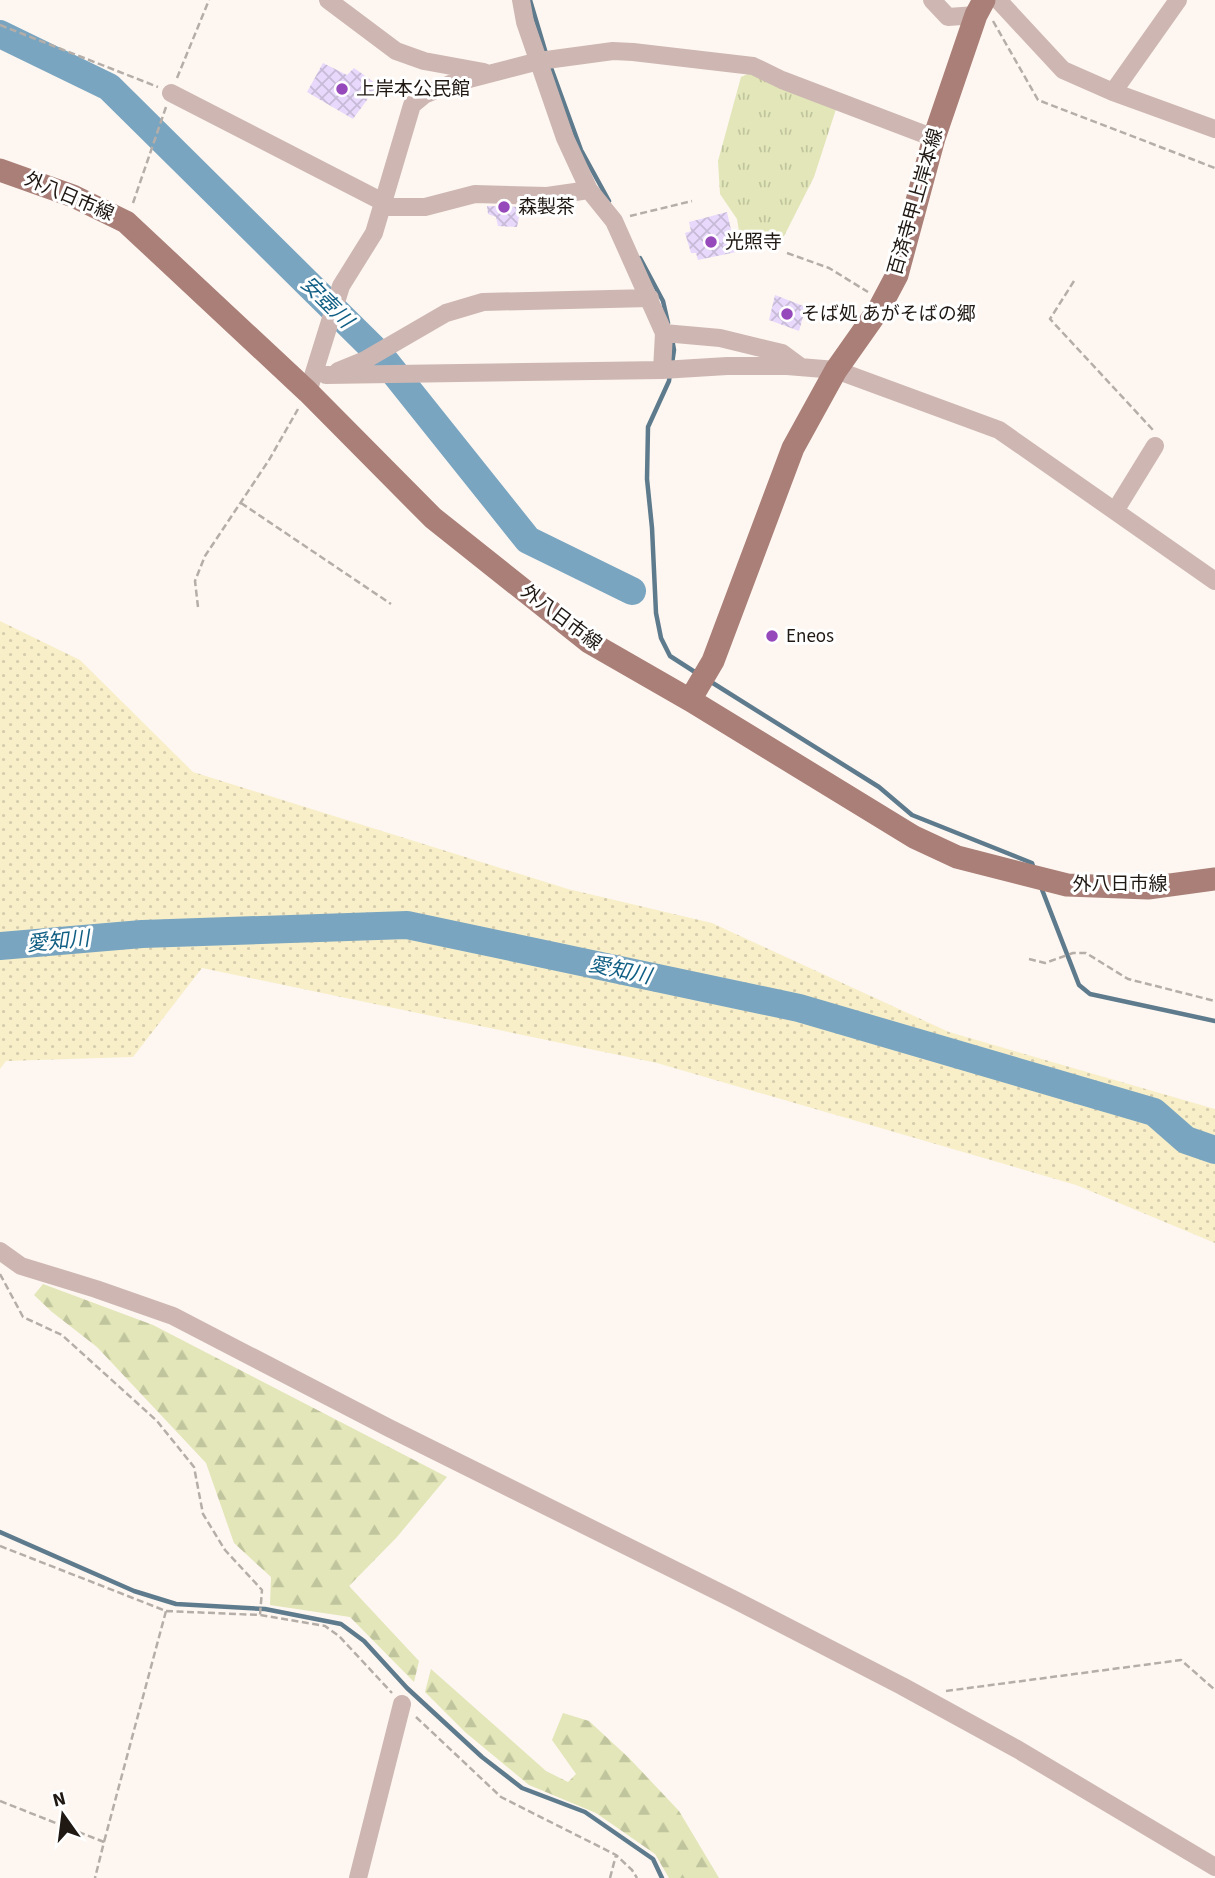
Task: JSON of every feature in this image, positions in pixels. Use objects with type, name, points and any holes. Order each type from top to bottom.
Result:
[{"type":"main road","name":"百済寺甲上岸本線","points":[[695,691],[713,662],[793,448],[836,370],[883,302],[897,275],[934,138],[985,5]]},
{"type":"main road","name":"外八日市線","points":[[0,170],[73,196],[126,222],[308,392],[433,518],[589,642],[695,691],[914,837],[957,857],[1067,885],[1148,888],[1215,879]]},
{"type":"street","points":[[328,0],[396,51],[424,61],[490,74]]},
{"type":"street","points":[[521,0],[525,22],[565,138],[589,190],[614,221],[664,333],[662,370]]},
{"type":"street","points":[[932,0],[948,17],[985,5],[1063,71],[1215,129]]},
{"type":"street","points":[[1113,92],[1178,0]]},
{"type":"street","points":[[308,392],[341,286],[374,233],[412,105],[424,94],[450,84],[539,61],[613,51],[753,66],[782,80],[934,138]]},
{"type":"street","points":[[171,93],[383,204],[425,207],[475,194],[547,196],[589,190]]},
{"type":"street","points":[[308,392],[326,375],[365,360],[446,313],[483,302],[650,298]]},
{"type":"street","points":[[664,333],[720,338],[782,353],[801,367]]},
{"type":"street","points":[[326,375],[662,370],[727,366],[836,370],[999,430],[1215,581]]},
{"type":"street","points":[[1115,511],[1155,446]]},
{"type":"street","points":[[0,1251],[21,1266],[173,1316],[389,1428],[719,1592],[1017,1749],[1215,1867]]},
{"type":"street","points":[[358,1878],[402,1704]]},
{"type":"path","points":[[126,222],[171,93],[209,0]]},
{"type":"path","points":[[985,5],[1038,100],[1215,167]]},
{"type":"path","points":[[0,25],[171,93]]},
{"type":"path","points":[[624,218],[692,201]]},
{"type":"path","points":[[787,253],[829,268],[883,302]]},
{"type":"path","points":[[1074,281],[1050,319],[1160,438],[1155,446]]},
{"type":"path","points":[[198,607],[194,581],[205,556],[269,460],[308,392]]},
{"type":"path","points":[[241,503],[391,604]]},
{"type":"path","points":[[1029,959],[1045,963],[1073,953],[1086,953],[1128,979],[1215,1001]]},
{"type":"path","points":[[0,1274],[23,1317],[62,1335],[157,1421],[194,1467],[203,1514],[225,1550],[262,1590],[260,1615]]},
{"type":"path","points":[[0,1546],[166,1611],[95,1878]]},
{"type":"path","points":[[919,1695],[1181,1660],[1215,1690]]},
{"type":"path","points":[[0,1801],[104,1842]]},
{"type":"path","points":[[610,1878],[616,1855]]},
{"type":"green space","points":[[752,72],[837,106],[814,177],[779,246],[741,243],[737,219],[720,194],[718,161],[741,77]]},
{"type":"green space","points":[[43,1284],[153,1325],[447,1477],[397,1537],[349,1586],[419,1661],[414,1682],[350,1617],[270,1605],[271,1577],[234,1543],[206,1463],[97,1347],[34,1295]]},
{"type":"green space","points":[[431,1669],[546,1771],[568,1782],[576,1774],[552,1740],[563,1713],[589,1721],[629,1758],[679,1811],[719,1878],[669,1878],[655,1854],[596,1813],[529,1785],[465,1732],[425,1692]]},
{"type":"sand","points":[[0,621],[80,660],[193,772],[568,889],[712,923],[949,1032],[1215,1109],[1215,1243],[1076,1185],[657,1063],[202,968],[133,1057],[6,1061],[0,1069]]},
{"type":"building","name":"上岸本公民館","points":[[323,63],[347,75],[354,68],[378,85],[353,119],[307,92]]},
{"type":"building","name":"森製茶","points":[[487,206],[521,207],[517,227],[498,226],[496,217],[488,214]]},
{"type":"building","name":"光照寺","points":[[727,212],[736,252],[698,260],[696,253],[691,253],[685,233],[691,231],[689,222]]},
{"type":"building","name":"そば処 あがそばの郷","points":[[775,295],[806,307],[799,331],[769,320]]},
{"type":"waterway","points":[[530,0],[547,57]]},
{"type":"waterway","name":"安壺川","points":[[0,34],[109,87],[381,356],[528,540],[632,591]]},
{"type":"waterway","points":[[550,65],[581,150],[609,201]]},
{"type":"waterway","points":[[640,258],[663,301],[668,323]]},
{"type":"waterway","points":[[672,339],[672,364]]},
{"type":"waterway","points":[[670,373],[648,427],[647,479],[656,613],[661,638],[670,656],[698,674]]},
{"type":"waterway","points":[[708,680],[879,787],[912,815],[1032,863],[1034,869]]},
{"type":"waterway","points":[[1041,887],[1079,985],[1090,994],[1215,1021]]},
{"type":"waterway","name":"愛知川","points":[[0,946],[142,934],[407,925],[799,1008],[1154,1112],[1186,1140],[1215,1150]]},
{"type":"waterway","points":[[0,1532],[134,1591],[176,1604],[265,1609],[341,1624],[364,1641],[407,1688],[482,1757],[522,1788],[585,1812],[653,1859],[662,1878]]},
{"type":"place","name":"上岸本公民館","points":[[342,89]]},
{"type":"place","name":"森製茶","points":[[504,207]]},
{"type":"place","name":"光照寺","points":[[711,242]]},
{"type":"place","name":"そば処 あがそばの郷","points":[[787,314]]},
{"type":"place","name":"Eneos","points":[[772,636]]}]
